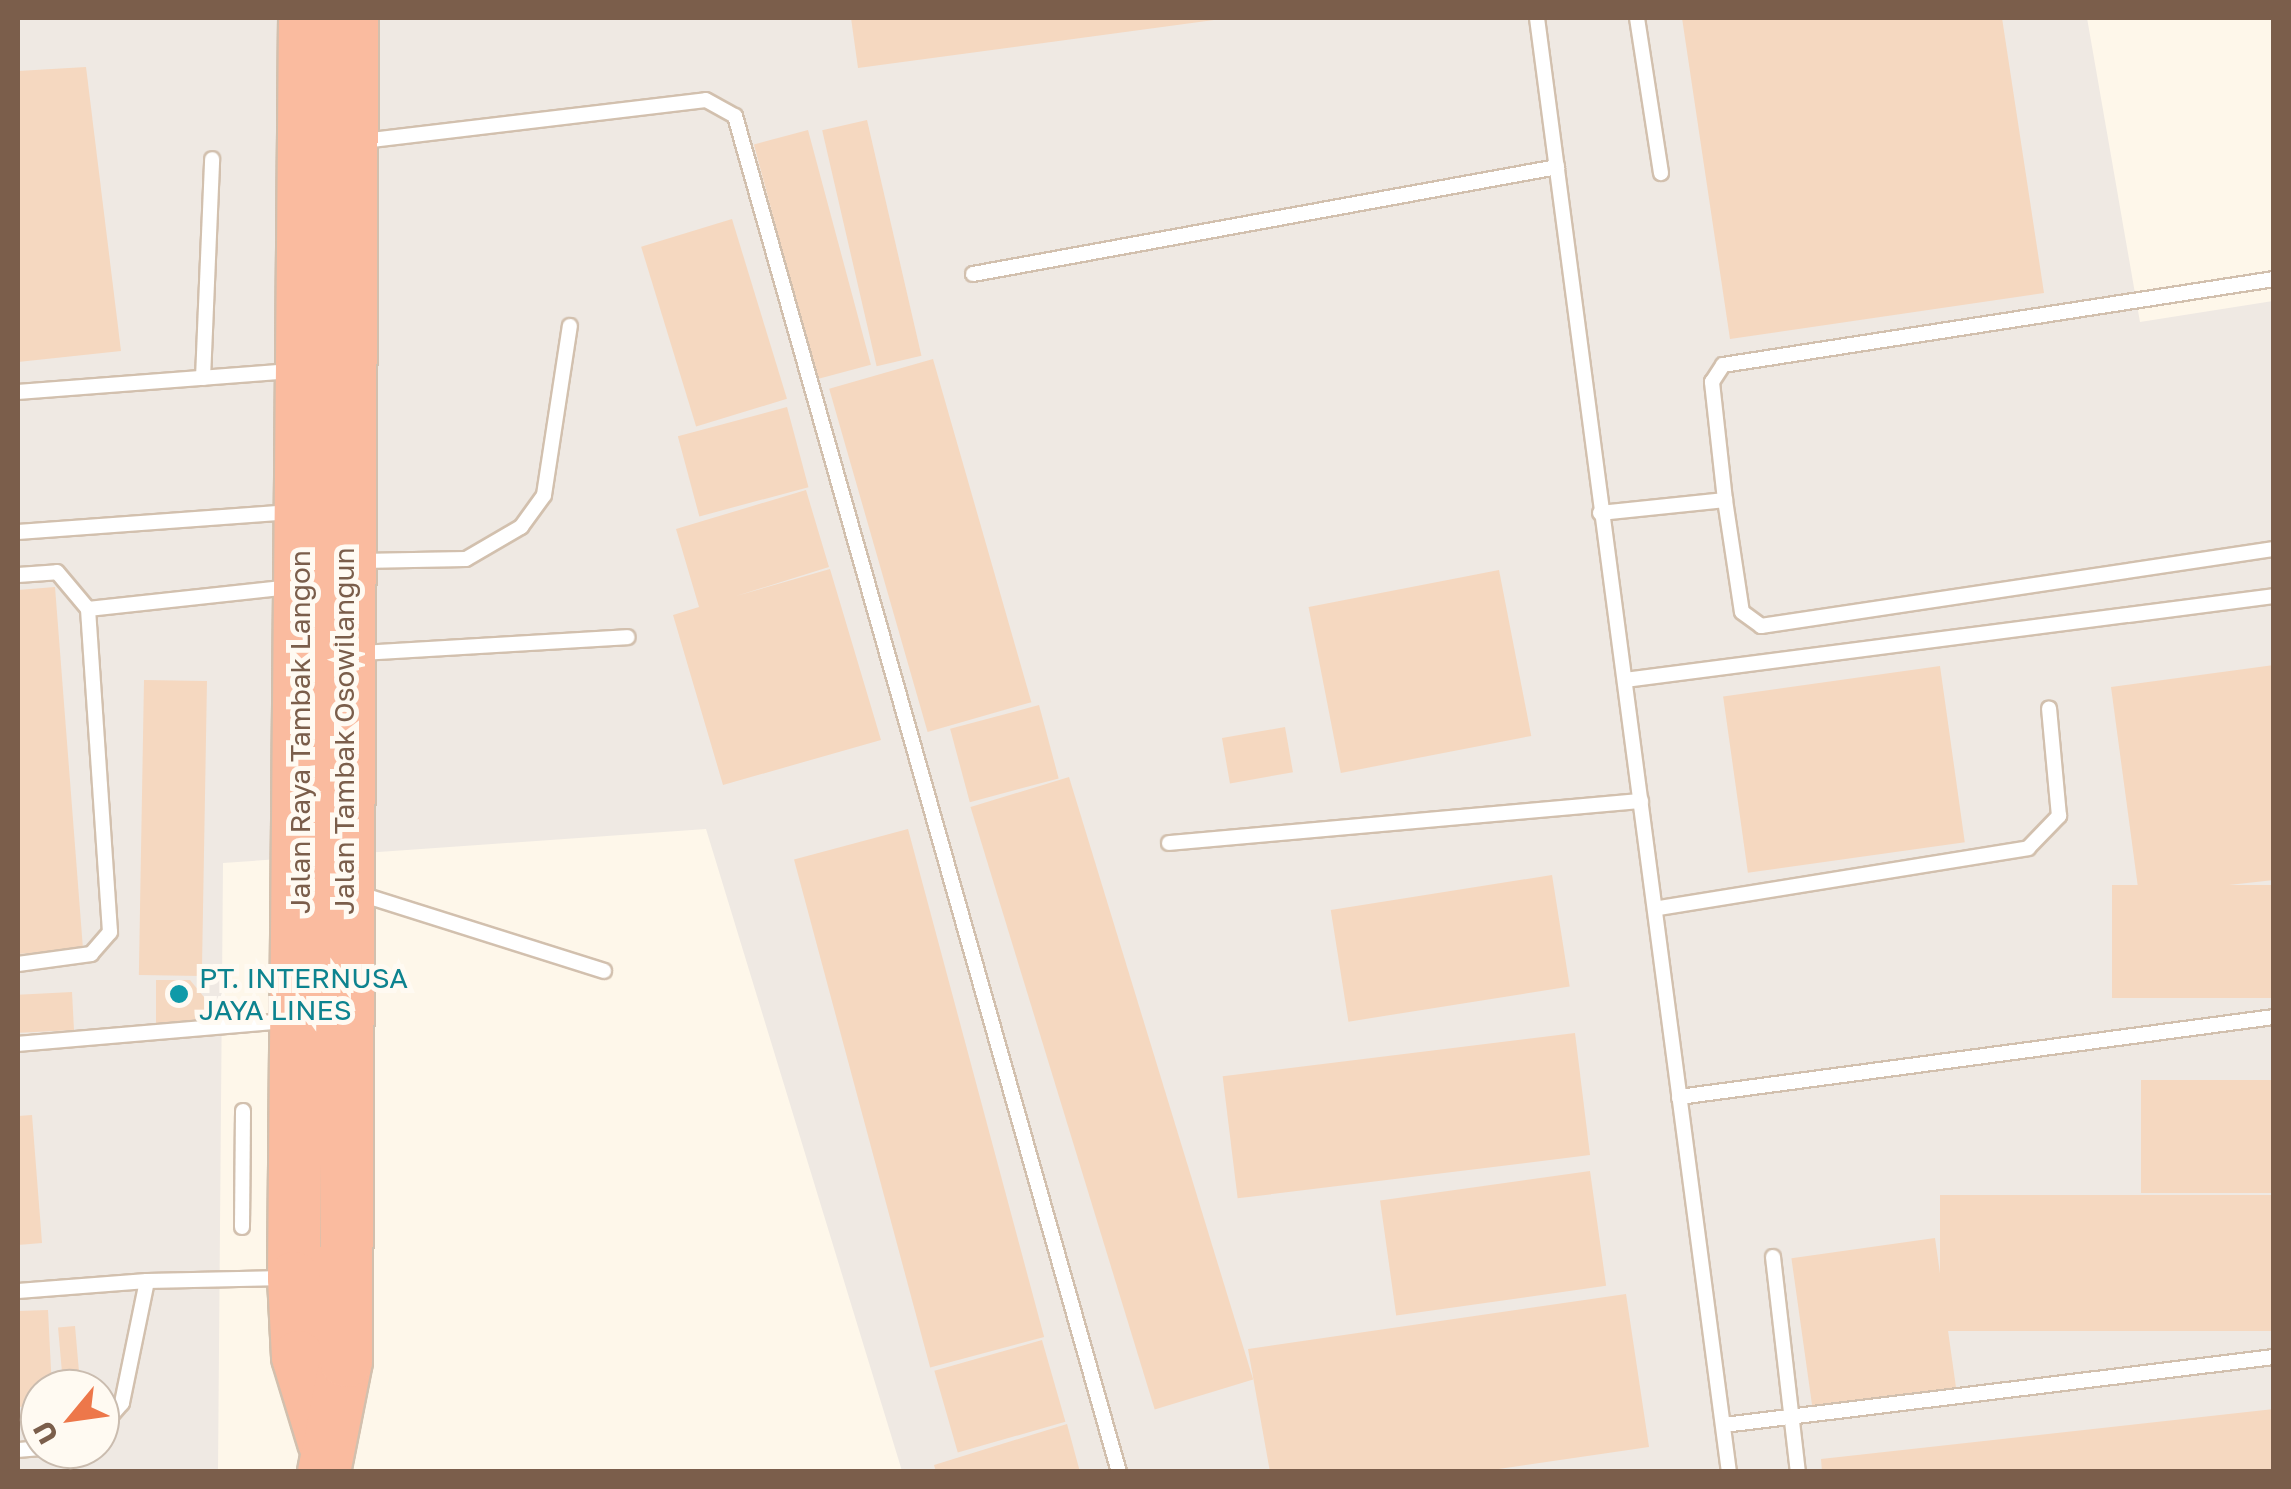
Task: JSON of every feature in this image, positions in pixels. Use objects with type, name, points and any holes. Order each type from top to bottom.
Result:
[{"type":"highway","name":"Jalan Raya Tambak Langon","points":[[305,18],[325,145],[305,370],[319,566],[322,1020]]},
{"type":"highway","name":"Jalan Tambak Osowilangun","points":[[324,1457],[346,1361],[320,1278],[322,1020],[344,889],[344,654],[319,566],[325,145],[352,18]]},
{"type":"lane","points":[[1537,18],[1600,513],[1659,908],[1678,1096],[1729,1472]]},
{"type":"lane","points":[[1637,18],[1662,173]]},
{"type":"lane","points":[[325,145],[706,100],[736,116],[1120,1472]]},
{"type":"lane","points":[[203,378],[212,159]]},
{"type":"lane","points":[[974,274],[1557,167]]},
{"type":"lane","points":[[2274,278],[1736,360],[1712,382],[1724,500],[1742,612],[1761,626],[2274,549]]},
{"type":"lane","points":[[88,610],[319,566],[466,559],[520,527],[544,495],[570,326]]},
{"type":"lane","points":[[18,392],[305,370]]},
{"type":"lane","points":[[1600,513],[1724,500]]},
{"type":"lane","points":[[18,532],[319,566]]},
{"type":"lane","points":[[18,575],[57,572],[88,610],[110,932],[92,954],[18,964]]},
{"type":"lane","points":[[1625,680],[2274,596]]},
{"type":"lane","points":[[344,654],[628,636]]},
{"type":"lane","points":[[1659,908],[2028,848],[2058,816],[2048,708]]},
{"type":"lane","points":[[1169,843],[1641,800]]},
{"type":"lane","points":[[344,889],[604,971]]},
{"type":"lane","points":[[1678,1096],[2274,1017]]},
{"type":"lane","points":[[18,1044],[322,1020]]},
{"type":"lane","points":[[242,1226],[243,1111]]},
{"type":"lane","points":[[1772,1257],[1798,1472]]},
{"type":"lane","points":[[18,1291],[147,1281],[320,1278]]},
{"type":"lane","points":[[120,1404],[147,1281]]},
{"type":"lane","points":[[1724,1425],[2274,1357]]},
{"type":"shaded area","points":[[18,18],[2087,18],[2140,322],[2273,301],[2273,1471],[902,1471],[706,829],[223,863],[218,1471],[18,1471]]},
{"type":"building","points":[[851,18],[1214,18],[1214,20],[858,68]]},
{"type":"building","points":[[1682,18],[2002,18],[2044,293],[1730,339]]},
{"type":"building","points":[[86,67],[121,351],[18,362],[18,71]]},
{"type":"building","points":[[867,120],[921,356],[877,366],[822,130]]},
{"type":"building","points":[[808,130],[871,365],[817,379],[754,144]]},
{"type":"building","points":[[732,219],[787,399],[696,427],[641,247]]},
{"type":"building","points":[[933,359],[1031,702],[928,732],[829,389]]},
{"type":"building","points":[[787,407],[808,487],[699,516],[678,436]]},
{"type":"building","points":[[806,490],[829,567],[736,596],[830,569],[881,740],[723,785],[673,615],[699,607],[676,529]]},
{"type":"building","points":[[1499,570],[1531,736],[1341,773],[1309,607]]},
{"type":"building","points":[[55,587],[83,949],[18,954],[18,590]]},
{"type":"building","points":[[2274,665],[2274,880],[2139,895],[2111,687]]},
{"type":"building","points":[[1940,666],[1965,842],[1748,873],[1723,696]]},
{"type":"building","points":[[144,680],[207,681],[202,976],[139,975]]},
{"type":"building","points":[[1039,705],[1059,778],[970,802],[950,729]]},
{"type":"building","points":[[1285,727],[1293,772],[1230,783],[1222,738]]},
{"type":"building","points":[[1069,777],[1253,1379],[1155,1410],[971,807]]},
{"type":"building","points":[[908,829],[1044,1337],[930,1368],[794,860]]},
{"type":"building","points":[[1552,875],[1570,987],[1348,1022],[1331,910]]},
{"type":"building","points":[[2112,885],[2274,885],[2274,998],[2112,998]]},
{"type":"building","name":"PT. INTERNUSA JAYA LINES","points":[[156,980],[190,980],[213,1008],[191,1029],[156,1029]]},
{"type":"building","points":[[72,992],[74,1030],[20,1033],[18,995]]},
{"type":"building","points":[[1575,1033],[1590,1155],[1238,1198],[1223,1076]]},
{"type":"building","points":[[2141,1080],[2274,1080],[2274,1193],[2141,1193]]},
{"type":"building","points":[[32,1115],[42,1243],[18,1245],[18,1116]]},
{"type":"building","points":[[1590,1171],[1606,1286],[1396,1315],[1380,1201]]},
{"type":"building","points":[[1940,1195],[2274,1195],[2274,1331],[1940,1331]]},
{"type":"building","points":[[1935,1238],[1957,1393],[1813,1414],[1791,1258]]},
{"type":"building","points":[[1626,1294],[1649,1447],[1478,1472],[1270,1472],[1248,1349]]},
{"type":"building","points":[[48,1310],[51,1369],[20,1369],[18,1407],[18,1311]]},
{"type":"building","points":[[75,1326],[79,1369],[62,1369],[58,1327]]},
{"type":"building","points":[[1042,1340],[1065,1422],[958,1453],[934,1371]]},
{"type":"building","points":[[2274,1409],[2274,1472],[1822,1472],[1821,1459]]},
{"type":"building","points":[[1067,1424],[1080,1472],[936,1472],[934,1465]]},
{"type":"place","name":"PT. INTERNUSA JAYA LINES","points":[[179,994]]}]
